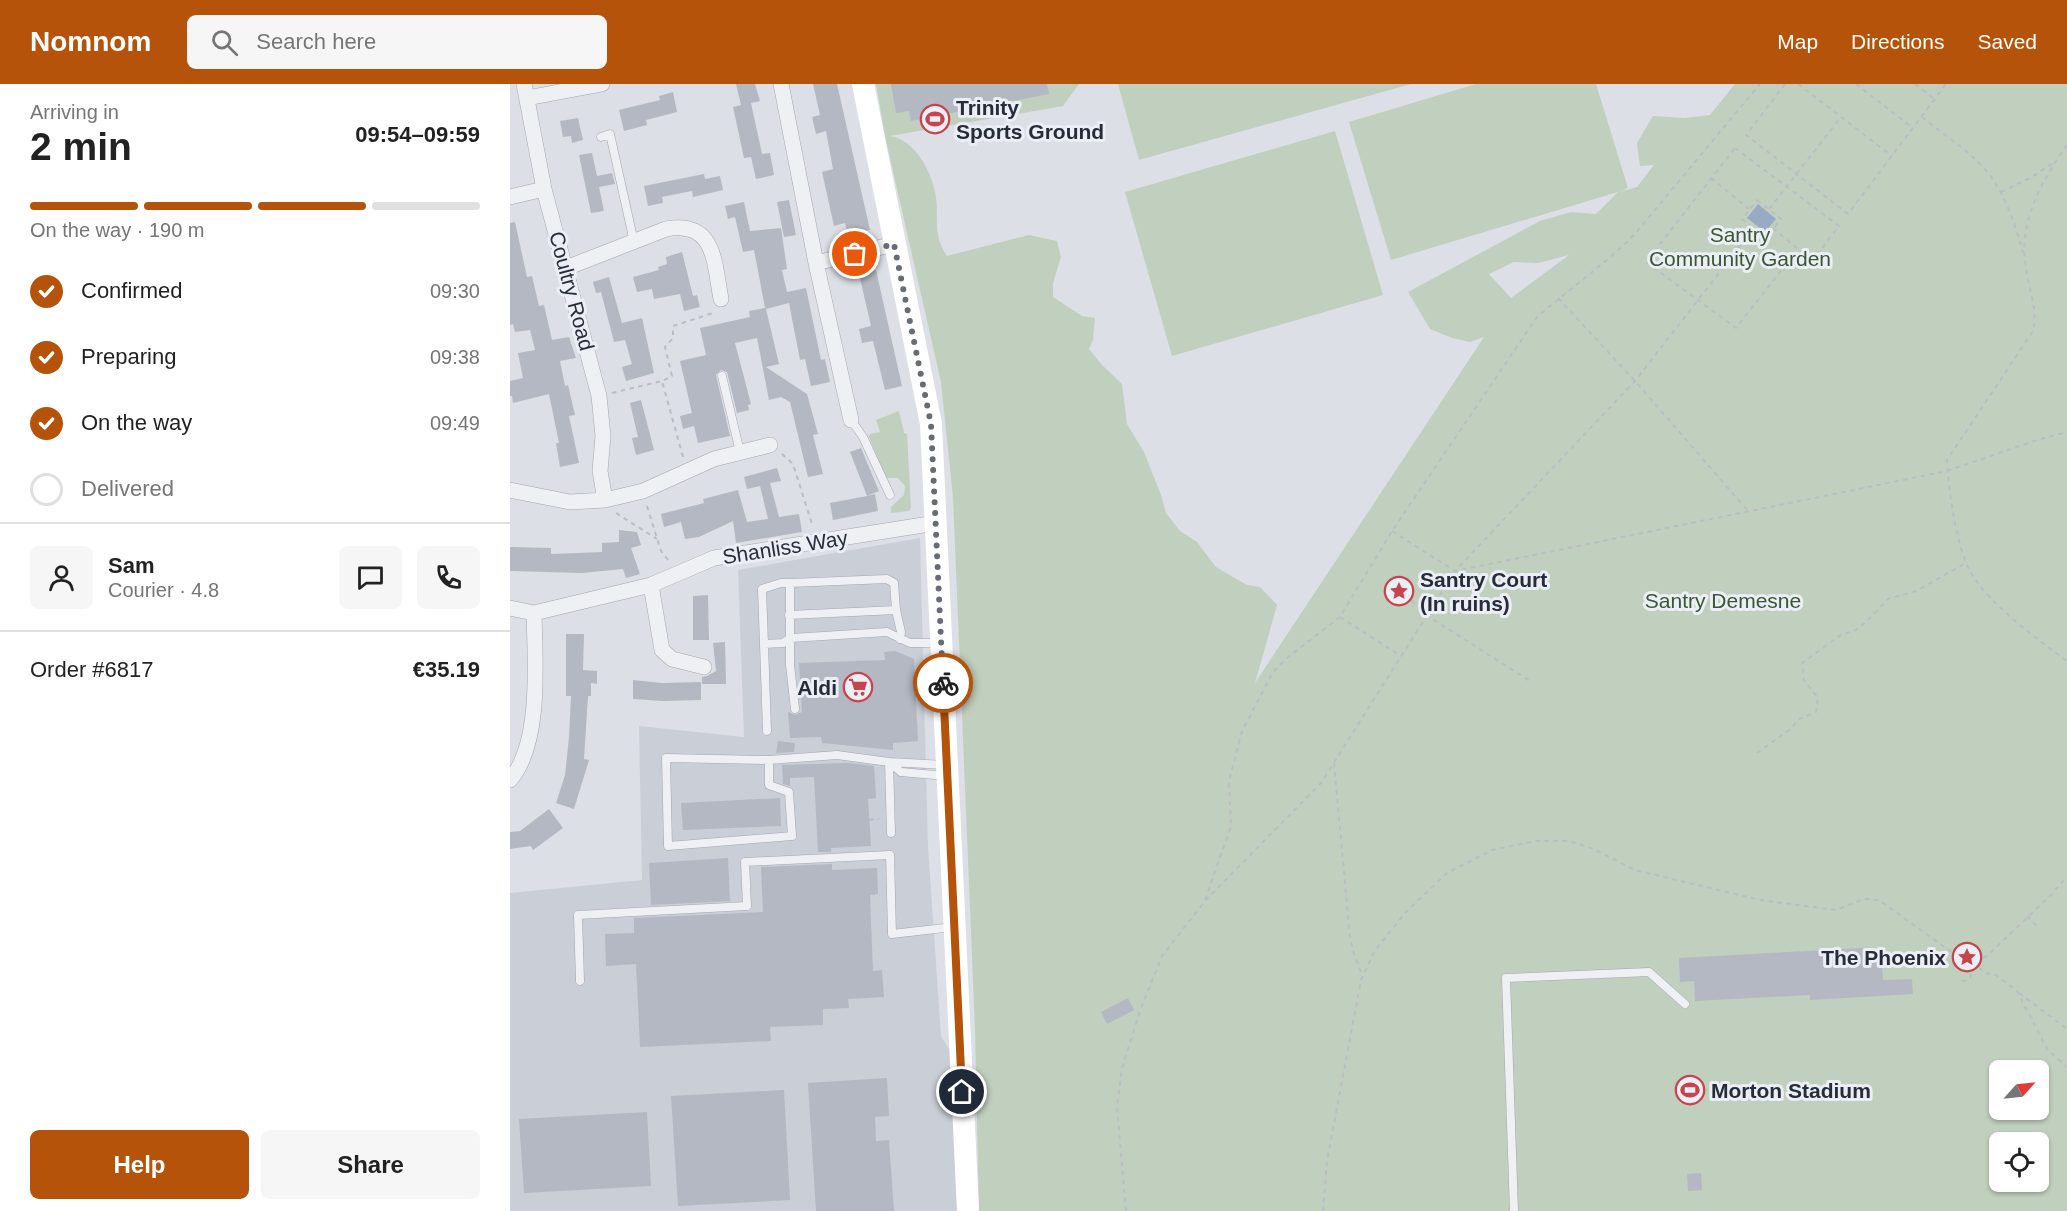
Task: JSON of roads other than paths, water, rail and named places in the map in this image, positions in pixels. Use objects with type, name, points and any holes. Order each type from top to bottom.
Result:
[{"type":"main road","points":[[863,84],[931,424],[930,524],[941,643],[968,1211]]},
{"type":"street","points":[[525,91],[599,84]]},
{"type":"street","points":[[781,84],[816,263],[851,420]]},
{"type":"street","name":"Coultry Road","points":[[525,91],[544,189],[599,396],[603,436],[600,471],[607,504]]},
{"type":"street","points":[[510,197],[544,189]]},
{"type":"street","points":[[566,268],[666,229],[682,226],[702,234],[711,248],[721,299]]},
{"type":"street","points":[[816,263],[894,244]]},
{"type":"street","points":[[510,490],[570,502],[607,504],[643,491],[714,459],[771,445]]},
{"type":"street","name":"Shanliss Way","points":[[510,608],[534,613],[651,585],[714,558],[930,524]]},
{"type":"street","points":[[651,585],[662,650],[672,659],[704,667]]},
{"type":"street","points":[[510,780],[525,756],[530,729],[536,681],[534,613]]},
{"type":"lane","points":[[602,136],[610,134],[634,242]]},
{"type":"lane","points":[[722,376],[740,452]]},
{"type":"lane","points":[[851,420],[863,437],[890,495]]},
{"type":"lane","points":[[767,731],[762,589],[781,583],[887,579],[894,583],[900,639]]},
{"type":"lane","points":[[790,583],[790,665],[795,709]]},
{"type":"lane","points":[[789,615],[896,610]]},
{"type":"lane","points":[[764,644],[783,643],[791,638],[887,632],[910,643],[941,643]]},
{"type":"lane","points":[[769,760],[769,785],[789,792],[792,836],[668,846],[666,758],[769,760],[837,755],[947,771]]},
{"type":"lane","points":[[889,762],[891,833]]},
{"type":"lane","points":[[580,981],[578,915],[747,906],[745,862],[890,855],[892,934],[954,926]]},
{"type":"lane","points":[[1514,1211],[1506,978],[1648,972],[1684,1004]]},
{"type":"water","points":[[1758,204],[1776,219],[1765,232],[1747,218]]},
{"type":"place","name":"Trinity Sports Ground","points":[[935,119]]},
{"type":"place","name":"Santry Court (In ruins)","points":[[1399,591]]},
{"type":"place","name":"Aldi","points":[[858,687]]},
{"type":"place","name":"The Phoenix","points":[[1967,957]]},
{"type":"place","name":"Morton Stadium","points":[[1690,1090]]},
{"type":"park label","name":"Santry Community Garden","points":[[1740,246]]},
{"type":"park label","name":"Santry Demesne","points":[[1723,600]]}]
